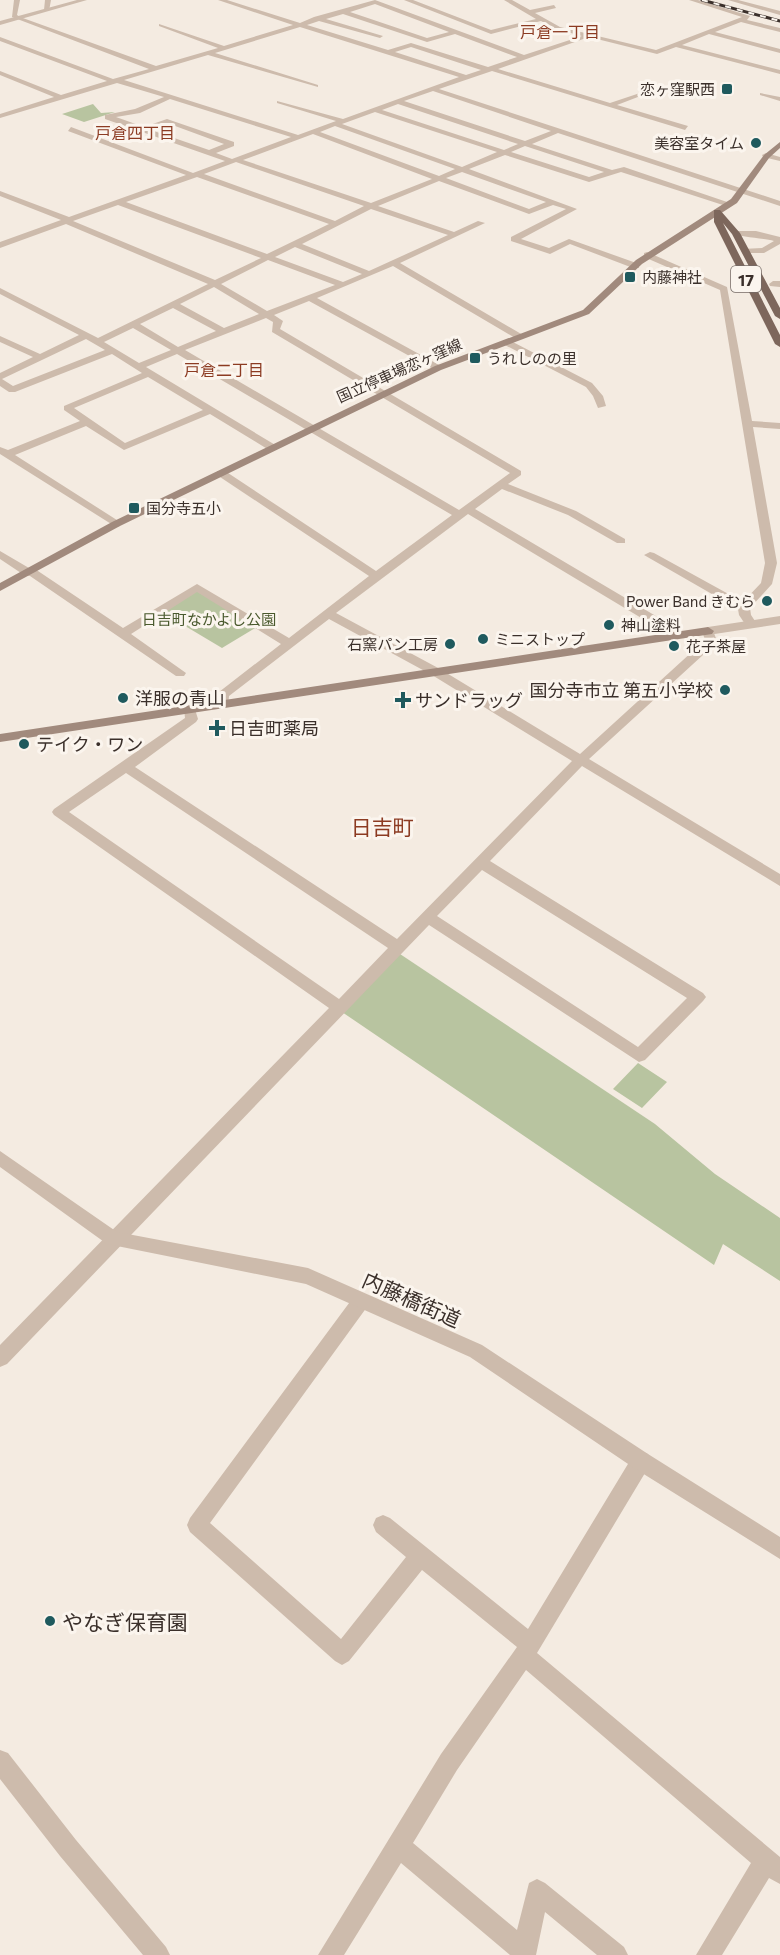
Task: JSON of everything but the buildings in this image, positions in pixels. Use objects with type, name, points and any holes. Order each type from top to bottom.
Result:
[{"type":"main road","name":"国立停車場恋ヶ窪線","points":[[0,588],[116,524],[381,394],[438,369],[586,312],[647,255],[729,204],[742,192],[766,155],[780,144]]},
{"type":"main road","name":"17","points":[[717,212],[736,233],[780,316]]},
{"type":"main road","name":"17","points":[[717,212],[718,222],[780,344]]},
{"type":"main road","points":[[757,273],[777,284],[780,297]]},
{"type":"main road","points":[[0,738],[708,631]]},
{"type":"street","points":[[17,0],[14,16],[18,18],[154,68]]},
{"type":"street","points":[[46,10],[48,0]]},
{"type":"street","points":[[0,23],[84,0]]},
{"type":"street","points":[[221,0],[466,77]]},
{"type":"street","points":[[407,0],[491,32],[542,19]]},
{"type":"street","points":[[507,0],[558,28],[657,52],[748,17],[692,0]]},
{"type":"street","points":[[731,0],[780,13]]},
{"type":"street","points":[[0,116],[372,1],[525,58]]},
{"type":"street","points":[[766,10],[780,4]]},
{"type":"street","points":[[531,12],[554,8]]},
{"type":"street","points":[[342,11],[427,40],[455,32]]},
{"type":"street","points":[[316,18],[380,36]]},
{"type":"street","points":[[740,20],[780,30]]},
{"type":"street","points":[[161,25],[222,47]]},
{"type":"street","points":[[173,30],[183,26]]},
{"type":"street","points":[[709,32],[780,51]]},
{"type":"street","points":[[0,244],[587,36]]},
{"type":"street","points":[[0,39],[114,81],[298,137]]},
{"type":"street","points":[[386,53],[411,45],[685,128]]},
{"type":"street","points":[[676,45],[780,72]]},
{"type":"street","points":[[477,52],[495,46]]},
{"type":"street","points":[[205,52],[316,86]]},
{"type":"street","points":[[0,73],[59,97]]},
{"type":"street","points":[[611,105],[662,86]]},
{"type":"street","points":[[433,89],[780,204]]},
{"type":"street","points":[[762,94],[780,99]]},
{"type":"street","points":[[170,97],[137,111],[108,117],[455,235]]},
{"type":"street","points":[[279,102],[573,209],[514,239],[550,251],[569,241],[636,266]]},
{"type":"street","points":[[399,102],[611,172]]},
{"type":"street","points":[[376,110],[589,180],[621,169],[729,204]]},
{"type":"street","points":[[144,130],[167,122],[231,144],[209,153]]},
{"type":"street","points":[[72,129],[334,223]]},
{"type":"street","points":[[98,342],[334,223],[437,178],[558,130]]},
{"type":"street","points":[[314,132],[530,212],[553,202]]},
{"type":"street","points":[[766,155],[780,159]]},
{"type":"street","points":[[0,193],[188,270],[213,283],[279,322],[274,330],[517,473],[376,576],[223,694],[224,704]]},
{"type":"street","points":[[118,202],[343,285]]},
{"type":"street","points":[[138,367],[223,331],[343,285],[481,223]]},
{"type":"street","points":[[736,233],[756,232],[780,241]]},
{"type":"street","points":[[745,251],[764,250],[780,241]]},
{"type":"street","points":[[293,243],[369,274]]},
{"type":"street","points":[[647,255],[724,289],[771,563],[766,584],[744,607]]},
{"type":"street","points":[[394,263],[520,337]]},
{"type":"street","points":[[0,291],[86,335],[273,448]]},
{"type":"street","points":[[310,297],[438,369]]},
{"type":"street","points":[[172,304],[223,331]]},
{"type":"street","points":[[133,324],[312,428],[667,628],[674,636]]},
{"type":"street","points":[[0,377],[86,335]]},
{"type":"street","points":[[0,339],[40,357]]},
{"type":"street","points":[[506,342],[590,385],[598,396],[601,406]]},
{"type":"street","points":[[0,382],[12,390],[112,351]]},
{"type":"street","points":[[149,373],[67,408],[124,447],[210,411]]},
{"type":"street","points":[[4,452],[87,422]]},
{"type":"street","points":[[747,424],[780,426]]},
{"type":"street","points":[[4,452],[116,524]]},
{"type":"street","points":[[221,473],[376,576]]},
{"type":"street","points":[[500,485],[572,513],[621,541]]},
{"type":"street","points":[[0,554],[180,673]]},
{"type":"street","points":[[650,555],[744,607]]},
{"type":"street","points":[[122,634],[196,587],[290,644]]},
{"type":"street","points":[[744,607],[750,624]]},
{"type":"street","points":[[329,614],[436,672],[780,881]]},
{"type":"street","points":[[0,1358],[113,1239],[218,1134],[396,946],[580,760],[711,641],[708,631],[780,620]]},
{"type":"street","points":[[190,709],[192,719],[59,812],[339,1007]]},
{"type":"street","points":[[126,767],[396,946]]},
{"type":"street","points":[[427,917],[639,1056],[698,997],[480,862]]},
{"type":"street","name":"内藤橋街道","points":[[0,1158],[113,1239],[308,1276],[476,1351],[641,1461],[780,1549]]},
{"type":"street","points":[[361,1301],[197,1525],[342,1654],[420,1556]]},
{"type":"street","points":[[330,1955],[449,1762],[527,1650],[641,1461]]},
{"type":"street","points":[[383,1525],[773,1866],[708,1955]]},
{"type":"street","points":[[0,1761],[68,1848],[158,1955]]},
{"type":"street","points":[[399,1846],[525,1952],[537,1891],[616,1955]]},
{"type":"green space","points":[[93,104],[101,113],[115,112],[84,122],[62,114]]},
{"type":"green space","name":"日吉町なかよし公園","points":[[196,590],[257,627],[222,648],[160,611]]},
{"type":"green space","points":[[397,952],[655,1124],[715,1174],[780,1218],[780,1281],[723,1244],[714,1265],[342,1012]]},
{"type":"green space","points":[[638,1063],[667,1082],[642,1108],[613,1089]]},
{"type":"railway","points":[[702,0],[780,21]]},
{"type":"place","name":"恋ヶ窪駅西","points":[[727,89]]},
{"type":"place","name":"美容室タイム","points":[[756,143]]},
{"type":"place","name":"内藤神社","points":[[630,277]]},
{"type":"place","name":"うれしのの里","points":[[475,358]]},
{"type":"place","name":"国分寺五小","points":[[134,508]]},
{"type":"place","name":"Power Band きむら","points":[[767,601]]},
{"type":"place","name":"神山塗料","points":[[609,625]]},
{"type":"place","name":"ミニストップ","points":[[483,639]]},
{"type":"place","name":"石窯パン工房","points":[[450,644]]},
{"type":"place","name":"花子茶屋","points":[[674,646]]},
{"type":"place","name":"国分寺市立 第五小学校","points":[[725,690]]},
{"type":"place","name":"洋服の青山","points":[[123,698]]},
{"type":"place","name":"サンドラッグ","points":[[403,700]]},
{"type":"place","name":"日吉町薬局","points":[[217,728]]},
{"type":"place","name":"テイク・ワン","points":[[24,744]]},
{"type":"place","name":"やなぎ保育園","points":[[50,1621]]},
{"type":"district","name":"戸倉一丁目","points":[[560,31]]},
{"type":"district","name":"戸倉四丁目","points":[[135,132]]},
{"type":"district","name":"戸倉二丁目","points":[[224,369]]},
{"type":"district","name":"日吉町","points":[[382,826]]}]
